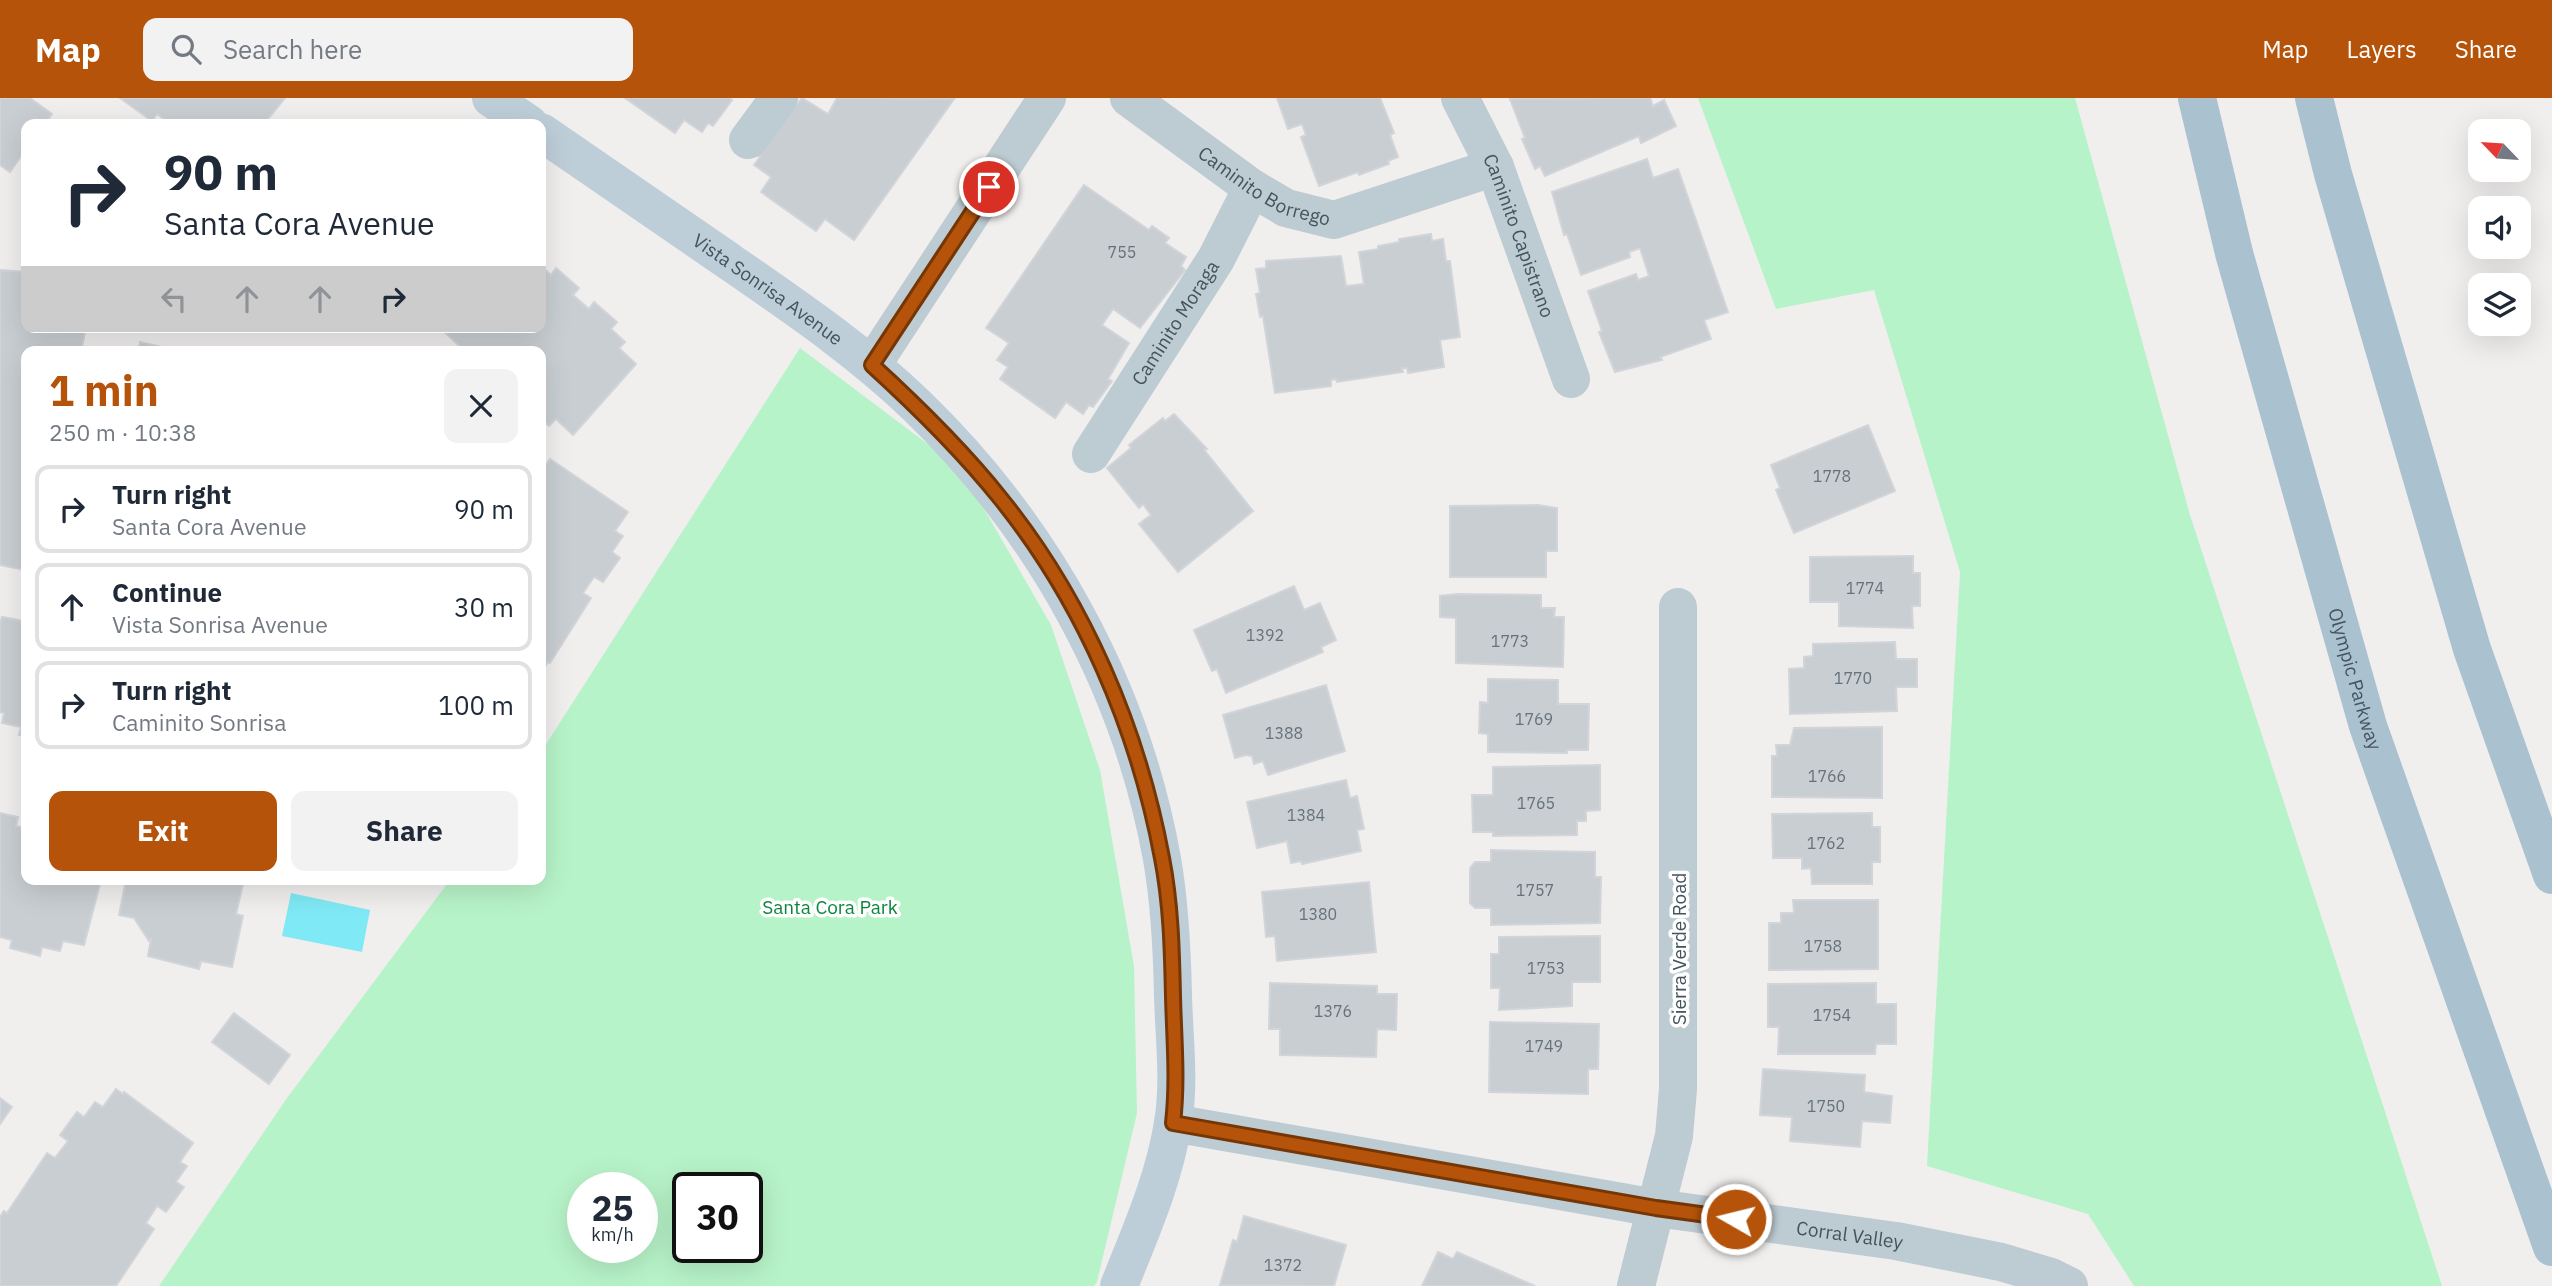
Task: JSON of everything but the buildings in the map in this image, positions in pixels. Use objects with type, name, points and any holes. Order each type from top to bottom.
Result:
[{"type":"main road","name":"Olympic Parkway","points":[[2197,98],[2234,253],[2368,726],[2552,1247]]},
{"type":"main road","points":[[2314,98],[2333,174],[2472,649],[2552,875]]},
{"type":"street","points":[[491,98],[522,119]]},
{"type":"street","points":[[748,140],[779,98]]},
{"type":"street","points":[[872,365],[1047,98]]},
{"type":"street","name":"Caminito Borrego","points":[[1129,98],[1252,188],[1286,208],[1334,220],[1495,167]]},
{"type":"street","name":"Caminito Capistrano","points":[[1460,98],[1495,167],[1571,379]]},
{"type":"street","name":"Vista Sonrisa Avenue","points":[[546,135],[805,314],[872,365],[935,424],[994,490],[1039,551],[1072,604],[1102,665],[1127,728],[1148,793],[1163,860],[1171,927],[1177,1083],[1173,1123],[1158,1185],[1119,1286]]},
{"type":"street","name":"Caminito Moraga","points":[[1091,454],[1216,259],[1252,188]]},
{"type":"street","name":"Sierra Verde Road","points":[[1636,1286],[1674,1136],[1680,1050],[1678,607]]},
{"type":"street","name":"Corral Valley","points":[[1173,1123],[1656,1208],[1896,1241],[2001,1262],[2050,1277],[2069,1286]]},
{"type":"green space","points":[[1698,98],[2075,98],[2190,515],[2442,1286],[2134,1286],[2088,1214],[1927,1166],[1960,572],[1874,290],[1776,309]]},
{"type":"green space","name":"Santa Cora Park","points":[[800,348],[961,469],[1051,625],[1100,770],[1134,966],[1137,1113],[1094,1286],[159,1286],[287,1098],[446,885],[546,885],[546,744]]},
{"type":"water","points":[[291,893],[370,910],[362,952],[282,936]]},
{"type":"route","points":[[989,187],[872,365],[961,451],[1002,500],[1039,551],[1072,604],[1119,707],[1148,793],[1163,860],[1171,927],[1177,1083],[1173,1123],[1656,1208],[1736,1219]]}]
